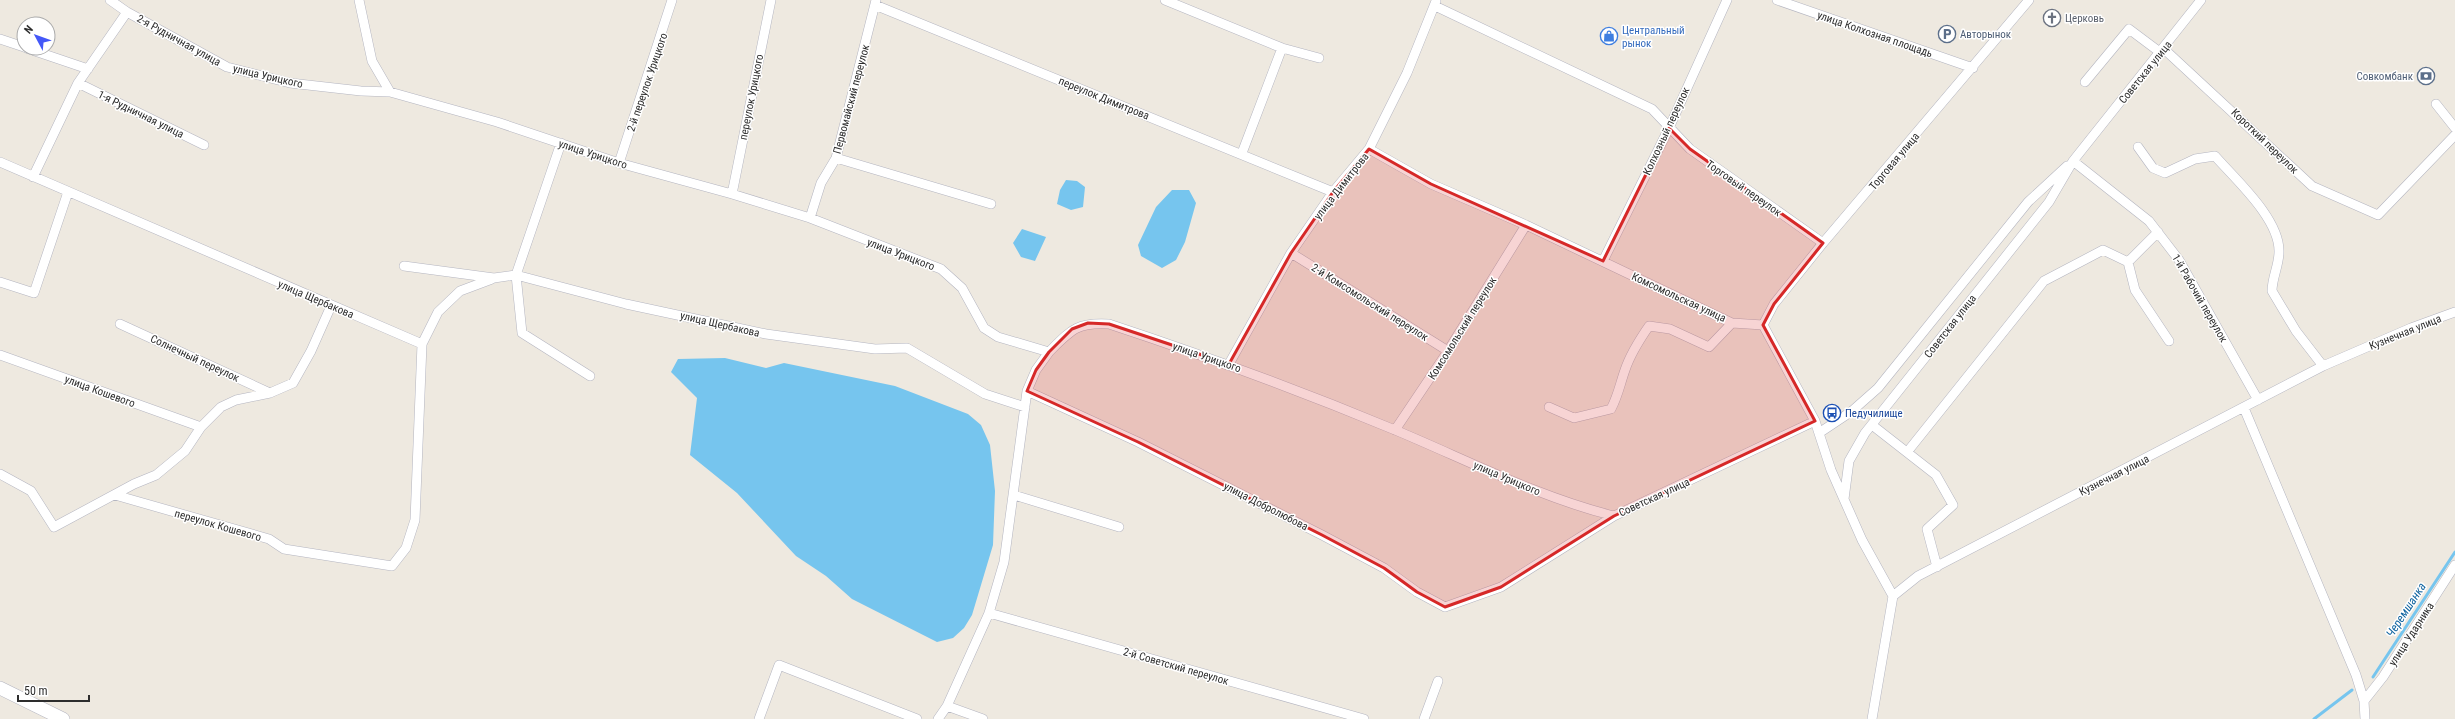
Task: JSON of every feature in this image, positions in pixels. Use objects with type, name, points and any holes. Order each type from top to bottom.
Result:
[{"type":"street","name":"2-я Рудничная улица","points":[[110,0],[127,12],[227,67]]},
{"type":"street","points":[[359,0],[372,61],[390,92]]},
{"type":"street","name":"2-й переулок Урицкого","points":[[619,163],[672,0]]},
{"type":"street","name":"переулок Урицкого","points":[[732,194],[771,0]]},
{"type":"street","points":[[1165,0],[1282,48],[1319,58]]},
{"type":"street","name":"Колхозный переулок","points":[[1603,262],[1669,128],[1727,0]]},
{"type":"street","name":"улица Колхозная площадь","points":[[1777,0],[1973,68]]},
{"type":"street","name":"Торговая улица","points":[[1763,325],[1774,304],[1823,244],[2029,0]]},
{"type":"street","name":"Советская улица","points":[[1819,433],[1852,411],[1878,388],[2028,202],[2072,161],[2162,51],[2201,0]]},
{"type":"street","name":"переулок Димитрова","points":[[876,2],[1333,192]]},
{"type":"street","name":"Первомайский переулок","points":[[810,218],[821,183],[836,158],[876,2]]},
{"type":"street","name":"Торговый переулок","points":[[1436,3],[1652,109],[1690,149],[1823,244]]},
{"type":"street","name":"улица Димитрова","points":[[1229,364],[1291,253],[1333,192],[1369,150],[1407,73],[1436,3]]},
{"type":"street","points":[[33,177],[78,83],[127,12]]},
{"type":"street","name":"Короткий переулок","points":[[2084,82],[2129,29],[2162,51],[2312,186],[2378,215],[2455,135]]},
{"type":"street","points":[[0,39],[16,45]]},
{"type":"street","points":[[1242,153],[1282,48]]},
{"type":"street","points":[[50,56],[88,68]]},
{"type":"street","name":"улица Урицкого","points":[[227,67],[290,83],[360,91],[390,92],[497,122],[619,163],[732,194],[810,218],[940,269],[962,288],[984,328],[998,337],[1049,352],[1072,329],[1088,323],[1109,324],[1229,364],[1395,430],[1520,483],[1586,509],[1614,516]]},
{"type":"street","name":"1-я Рудничная улица","points":[[78,83],[204,146]]},
{"type":"street","points":[[2436,104],[2455,128]]},
{"type":"street","points":[[561,144],[516,275],[522,333],[590,376]]},
{"type":"street","points":[[2138,147],[2153,168],[2165,173],[2195,159],[2215,156],[2266,214],[2277,238],[2279,252],[2272,291],[2296,331],[2323,366]]},
{"type":"street","name":"Комсомольская улица","points":[[1369,150],[1431,184],[1526,225],[1732,323],[1763,325]]},
{"type":"street","points":[[836,158],[991,204]]},
{"type":"street","name":"Советская улица","points":[[1844,499],[1849,461],[1872,425],[2048,202],[2072,161]]},
{"type":"street","name":"1-й Рабочий переулок","points":[[2072,161],[2149,222],[2158,232],[2179,260],[2258,400]]},
{"type":"street","name":"улица Щербакова","points":[[0,162],[422,344]]},
{"type":"street","points":[[0,282],[34,293],[68,192]]},
{"type":"street","name":"Комсомольский переулок","points":[[1395,430],[1448,351],[1526,225]]},
{"type":"street","points":[[2128,262],[2158,232]]},
{"type":"street","points":[[1908,451],[2044,281],[2103,250],[2128,262]]},
{"type":"street","name":"2-й Комсомольский переулок","points":[[1291,253],[1448,351]]},
{"type":"street","points":[[2128,262],[2135,290],[2169,341]]},
{"type":"street","name":"улица Щербакова","points":[[404,266],[494,278],[516,275],[626,304],[766,334],[875,349],[907,348],[985,394],[1025,407]]},
{"type":"street","points":[[422,344],[438,312],[460,291],[494,278]]},
{"type":"street","points":[[0,474],[31,491],[54,527],[162,470],[185,452],[201,427],[221,407],[236,400],[270,393],[293,383],[311,351],[331,306]]},
{"type":"street","name":"Кузнечная улица","points":[[1893,596],[1918,576],[2323,366],[2411,328],[2455,312]]},
{"type":"street","points":[[1549,407],[1574,418],[1611,409],[1618,397],[1625,369],[1642,336],[1649,326],[1670,329],[1709,347],[1732,323]]},
{"type":"street","name":"Солнечный переулок","points":[[120,324],[270,393]]},
{"type":"street","points":[[1763,325],[1815,421],[1831,470],[1862,540],[1893,596],[1872,719]]},
{"type":"street","name":"переулок Кошевого","points":[[115,495],[269,539],[284,549],[392,566],[406,548],[415,520],[422,344]]},
{"type":"street","points":[[938,719],[947,706],[989,613],[1004,562],[1027,391],[1036,370],[1049,352]]},
{"type":"street","name":"улица Кошевого","points":[[0,355],[201,427]]},
{"type":"street","name":"улица Добролюбова","points":[[1027,391],[1138,442],[1322,535],[1384,568],[1416,592],[1445,607],[1501,587]]},
{"type":"street","points":[[2244,408],[2356,675],[2364,701],[2365,719]]},
{"type":"street","name":"Советская улица","points":[[1501,587],[1614,516],[1815,421]]},
{"type":"street","points":[[1872,425],[1908,451],[1936,475],[1954,506],[1927,529],[1936,567]]},
{"type":"street","points":[[1014,495],[1119,527]]},
{"type":"street","name":"улица Ударника","points":[[2364,701],[2383,677],[2455,565]]},
{"type":"street","name":"2-й Советский переулок","points":[[989,613],[1364,719]]},
{"type":"street","points":[[760,719],[779,665],[917,719]]},
{"type":"street","points":[[1424,719],[1438,681]]},
{"type":"street","points":[[0,688],[63,719]]},
{"type":"street","points":[[947,706],[983,719]]},
{"type":"highlighted area","points":[[1669,128],[1690,149],[1823,243],[1774,304],[1763,325],[1815,421],[1614,516],[1501,587],[1445,607],[1417,592],[1384,568],[1322,535],[1138,442],[1027,391],[1036,370],[1049,352],[1072,329],[1088,323],[1109,324],[1229,364],[1291,253],[1333,192],[1369,149],[1431,184],[1603,261]]},
{"type":"water","points":[[1066,180],[1077,181],[1085,187],[1083,207],[1071,210],[1057,204],[1060,190]]},
{"type":"water","points":[[1172,190],[1189,190],[1196,203],[1185,242],[1176,260],[1162,268],[1141,256],[1138,245],[1156,207]]},
{"type":"water","points":[[1022,229],[1046,237],[1035,261],[1021,257],[1013,243]]},
{"type":"water","points":[[725,358],[766,368],[784,363],[895,386],[968,414],[981,425],[990,445],[995,491],[993,545],[972,615],[964,628],[953,638],[937,642],[852,599],[826,576],[796,556],[737,493],[690,455],[697,398],[671,372],[678,359]]},
{"type":"waterway","name":"Черемшанка","points":[[2373,677],[2455,552]]},
{"type":"waterway","name":"Черемшанка","points":[[2314,719],[2352,690]]},
{"type":"place","name":"Церковь","points":[[2052,18]]},
{"type":"place","name":"Авторынок","points":[[1947,34]]},
{"type":"place","name":"Центральный рынок","points":[[1609,36]]},
{"type":"place","name":"Совкомбанк","points":[[2426,76]]},
{"type":"place","name":"Педучилище","points":[[1832,413]]}]
